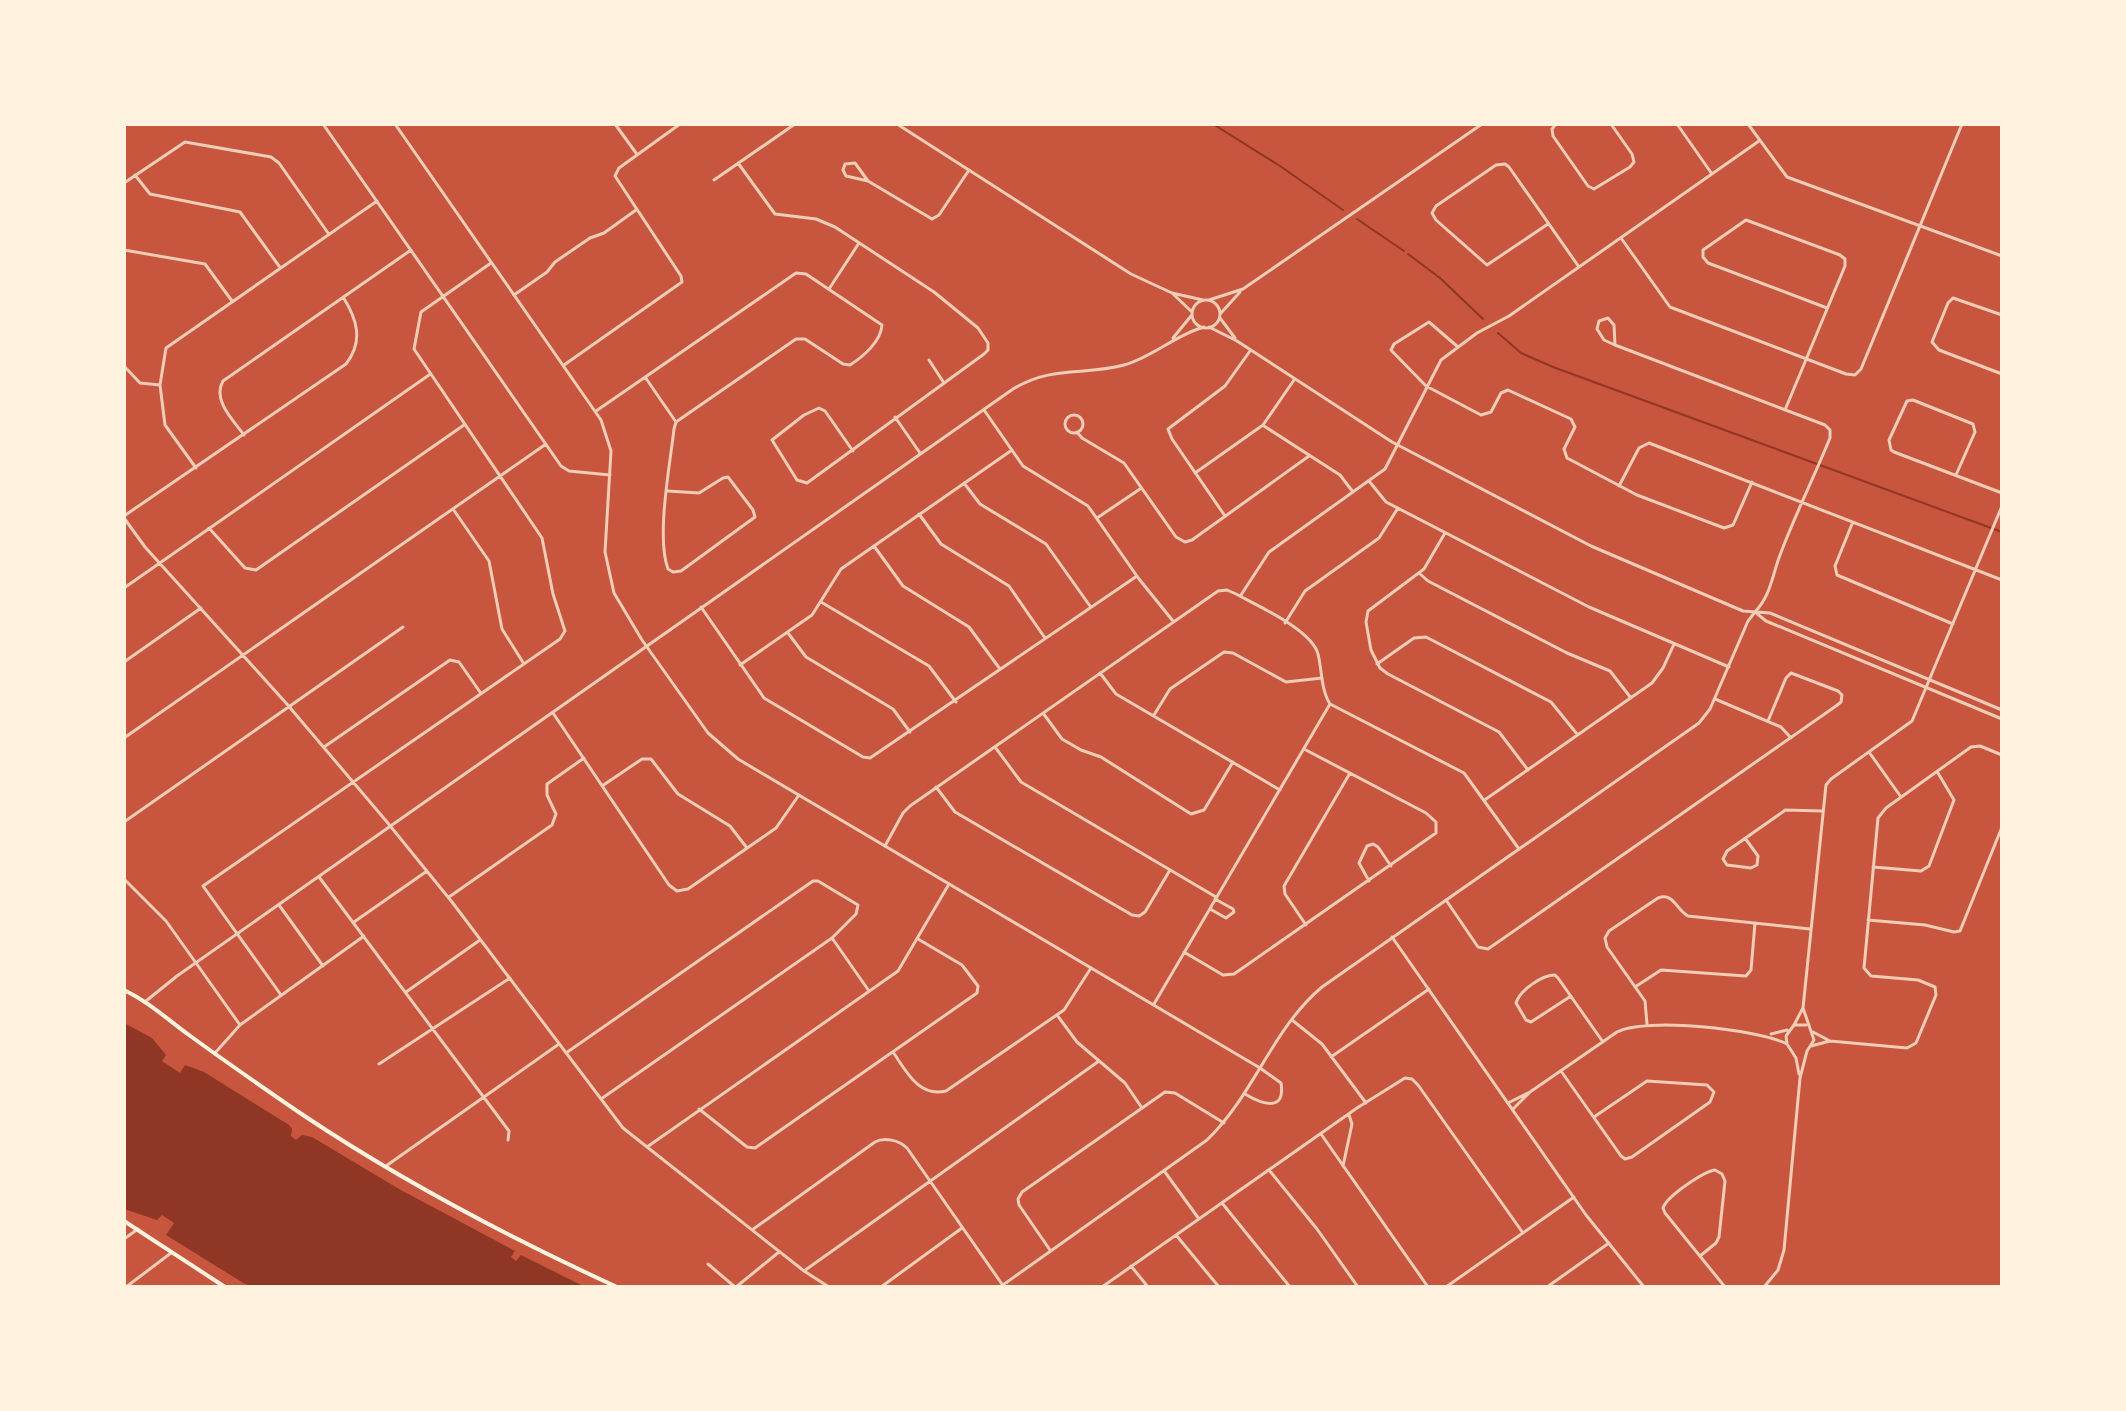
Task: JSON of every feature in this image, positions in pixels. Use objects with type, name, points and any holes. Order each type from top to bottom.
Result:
[{"type":"main road","points":[[124,990],[146,1001],[291,1107],[385,1168],[529,1245],[617,1287]]},
{"type":"main road","points":[[124,1221],[225,1287]]},
{"type":"street","points":[[323,124],[565,470],[610,475]]},
{"type":"street","points":[[395,124],[596,411],[608,438],[610,475],[604,541],[607,573],[619,603],[716,742],[733,756],[1281,1083],[1279,1098],[1272,1104],[1265,1105],[1245,1094]]},
{"type":"street","points":[[615,124],[637,154]]},
{"type":"street","points":[[563,366],[682,281],[617,182],[615,173],[680,124]]},
{"type":"street","points":[[785,124],[789,129]]},
{"type":"street","points":[[714,180],[795,124]]},
{"type":"street","points":[[897,124],[1125,271],[1172,293],[1203,300],[1243,289]]},
{"type":"street","points":[[146,1001],[1013,389],[1058,372],[1125,364],[1206,327],[1243,289],[1482,124]]},
{"type":"street","points":[[1556,124],[1553,136],[1588,186],[1594,189],[1634,162],[1633,155],[1611,124]]},
{"type":"street","points":[[1677,124],[1712,174]]},
{"type":"street","points":[[1748,124],[1787,177],[2002,256]]},
{"type":"street","points":[[1621,238],[1670,307],[1848,375],[1859,372],[1962,124]]},
{"type":"street","points":[[1240,596],[1269,552],[1387,467],[1439,362],[1759,141]]},
{"type":"street","points":[[124,183],[185,142],[272,157],[329,234]]},
{"type":"street","points":[[738,163],[775,214],[821,220],[928,287],[975,325],[987,342],[986,353],[895,417],[853,451],[803,484],[797,480],[772,440],[804,415],[819,408],[828,415],[853,451]]},
{"type":"street","points":[[868,181],[855,163],[845,164],[843,170],[846,176],[868,181],[931,219],[939,215],[969,170]]},
{"type":"street","points":[[1548,224],[1487,265],[1432,213],[1436,206],[1502,163],[1509,167],[1579,267]]},
{"type":"street","points":[[135,175],[150,194],[240,212],[280,268]]},
{"type":"street","points":[[196,468],[165,425],[160,385],[166,347],[377,201]]},
{"type":"street","points":[[514,295],[547,272],[555,262],[636,210]]},
{"type":"street","points":[[1785,410],[1845,266],[1845,260],[1841,255],[1746,220],[1704,248],[1702,256],[1707,262],[1827,308]]},
{"type":"street","points":[[829,289],[859,243]]},
{"type":"street","points":[[124,250],[205,264],[232,301]]},
{"type":"street","points":[[244,435],[220,399],[221,383],[411,250]]},
{"type":"street","points":[[281,995],[203,886],[562,637],[565,626],[554,598],[543,540],[414,349],[422,310],[491,263]]},
{"type":"street","points":[[596,411],[794,273],[803,272],[881,322],[883,328],[870,348],[850,365],[843,364],[805,339],[796,339],[676,422]]},
{"type":"street","points":[[1172,293],[1192,314],[1196,323],[1237,341],[1399,446],[1626,562],[1743,611],[1770,613],[2002,710]]},
{"type":"street","points":[[343,297],[357,322],[348,361],[124,517],[160,563],[290,706],[427,871],[623,1128],[779,1252],[829,1287]]},
{"type":"street","points":[[2002,315],[1953,298],[1948,302],[1932,342],[1937,349],[2002,374]]},
{"type":"street","points":[[1171,341],[1196,305],[1203,300]]},
{"type":"street","points":[[1209,300],[1217,306],[1219,316],[1237,341]]},
{"type":"street","points":[[752,1230],[877,1140],[904,1145],[1003,1286],[1195,1150],[1224,1123],[1290,1020],[1315,993],[1709,713],[1748,621],[1765,602],[1780,555],[1830,436],[1829,428],[1785,410],[1615,345],[1604,340],[1597,331],[1597,324],[1602,319],[1608,318],[1613,323],[1615,345]]},
{"type":"street","points":[[1458,347],[1436,324],[1429,322],[1393,345],[1392,354],[1426,386],[1482,415],[1491,412],[1501,393],[1508,390],[1572,419],[1575,428],[1565,447],[1565,456],[1637,495],[1727,529],[1734,524],[1752,482]]},
{"type":"street","points":[[1226,517],[1168,431],[1171,425],[1228,384],[1250,351]]},
{"type":"street","points":[[929,360],[944,383]]},
{"type":"street","points":[[124,366],[140,383],[160,385]]},
{"type":"street","points":[[124,588],[429,375]]},
{"type":"street","points":[[645,377],[676,422],[668,491],[663,549],[667,566],[672,572],[679,572],[755,517],[728,477],[699,493],[668,491]]},
{"type":"street","points":[[1195,473],[1263,425],[1294,380]]},
{"type":"street","points":[[1956,475],[1975,432],[1973,424],[1908,400],[1889,440],[1889,448],[1956,475],[2002,493]]},
{"type":"street","points":[[984,410],[1023,466],[1083,501],[1173,621]]},
{"type":"street","points":[[1077,432],[1083,425],[1082,419],[1071,416],[1066,426],[1124,463],[1181,542],[1190,541],[1226,517],[1309,456]]},
{"type":"street","points":[[895,417],[921,454]]},
{"type":"street","points":[[209,528],[245,568],[255,570],[464,425]]},
{"type":"street","points":[[1263,425],[1340,475],[1353,492]]},
{"type":"street","points":[[1619,486],[1639,448],[1646,443],[2002,580]]},
{"type":"street","points":[[124,738],[546,444]]},
{"type":"street","points":[[740,665],[812,615],[840,570],[1012,450]]},
{"type":"street","points":[[1369,481],[1382,499],[1445,533],[1589,607],[1729,667]]},
{"type":"street","points":[[964,483],[980,504],[1046,544],[1091,607]]},
{"type":"street","points":[[1097,518],[1141,488]]},
{"type":"street","points":[[1508,1103],[1530,1092],[1623,1029],[1647,1024],[1767,1035],[1788,1030],[1794,1025],[1803,1008],[1822,811],[1828,782],[1911,722],[2002,506]]},
{"type":"street","points":[[1285,623],[1305,591],[1379,538],[1398,508]]},
{"type":"street","points":[[453,509],[489,561],[502,629],[524,664]]},
{"type":"street","points":[[919,514],[941,544],[1009,586],[1046,639]]},
{"type":"street","points":[[1853,523],[1835,566],[1837,575],[1953,624]]},
{"type":"street","points":[[1445,533],[1419,573],[1374,604],[1367,613],[1371,650],[1377,664],[1388,674],[1499,732],[1528,770]]},
{"type":"street","points":[[874,546],[901,584],[969,627],[1000,670]]},
{"type":"street","points":[[1419,573],[1428,581],[1549,644],[1610,671],[1631,698]]},
{"type":"street","points":[[701,607],[766,700],[865,757],[876,757],[1137,576]]},
{"type":"street","points":[[885,846],[905,811],[936,787],[1173,621],[1220,591],[1229,590],[1304,634],[1314,644],[1330,704],[1461,772],[1519,849]]},
{"type":"street","points":[[821,602],[929,666],[956,702]]},
{"type":"street","points":[[124,662],[201,608]]},
{"type":"street","points":[[1755,612],[1766,621],[2002,719]]},
{"type":"street","points":[[124,822],[403,627]]},
{"type":"street","points":[[788,633],[806,657],[893,709],[910,733]]},
{"type":"street","points":[[1377,664],[1414,638],[1426,637],[1551,702],[1577,735]]},
{"type":"street","points":[[1485,800],[1660,675],[1674,644]]},
{"type":"street","points":[[1154,715],[1170,689],[1224,652],[1233,653],[1283,682],[1297,683],[1322,678]]},
{"type":"street","points":[[324,747],[450,660],[459,662],[480,692]]},
{"type":"street","points":[[1100,673],[1115,692],[1280,790]]},
{"type":"street","points":[[1446,900],[1478,947],[1488,949],[1841,703],[1842,694],[1791,673],[1768,721]]},
{"type":"street","points":[[1715,699],[1783,728],[1791,738]]},
{"type":"street","points":[[1153,1005],[1330,704]]},
{"type":"street","points":[[553,713],[675,890],[686,890],[781,823],[799,795]]},
{"type":"street","points":[[1043,713],[1063,739],[1103,758],[1191,814],[1204,810],[1233,762]]},
{"type":"street","points":[[1811,1046],[1830,1041],[1913,1046],[1936,995],[1935,987],[1871,976],[1863,966],[1879,816],[1973,746],[2002,755]]},
{"type":"street","points":[[995,747],[1021,782],[1216,898],[1234,912],[1226,918],[1209,909]]},
{"type":"street","points":[[1184,952],[1223,975],[1233,975],[1433,836],[1437,829],[1436,822],[1426,813],[1304,749]]},
{"type":"street","points":[[1869,752],[1901,797]]},
{"type":"street","points":[[448,898],[553,824],[556,814],[546,793],[547,784],[584,758]]},
{"type":"street","points":[[602,786],[642,759],[651,759],[678,794],[730,826],[747,848]]},
{"type":"street","points":[[1873,867],[1921,871],[1929,866],[1954,800],[1937,772]]},
{"type":"street","points":[[1306,925],[1285,894],[1284,886],[1350,773]]},
{"type":"street","points":[[936,787],[955,812],[1132,915],[1139,916],[1145,912],[1170,870]]},
{"type":"street","points":[[1745,838],[1758,856],[1758,863],[1751,868],[1728,866],[1723,860],[1725,853],[1745,838],[1787,809],[1822,811]]},
{"type":"street","points":[[1868,920],[1960,931],[2002,827]]},
{"type":"street","points":[[1369,881],[1359,863],[1367,846],[1378,847],[1391,866]]},
{"type":"street","points":[[354,922],[427,871]]},
{"type":"street","points":[[319,877],[509,1131],[508,1140]]},
{"type":"street","points":[[124,879],[166,921],[240,1025]]},
{"type":"street","points":[[566,1053],[813,881],[859,908],[832,938],[601,1099]]},
{"type":"street","points":[[647,1147],[901,968],[949,884]]},
{"type":"street","points":[[1647,1024],[1645,1002],[1607,947],[1605,938],[1609,931],[1659,897],[1671,898],[1681,913],[1688,916],[1811,929]]},
{"type":"street","points":[[279,905],[323,966]]},
{"type":"street","points":[[1635,987],[1661,970],[1746,976],[1751,970],[1755,923]]},
{"type":"street","points":[[215,1053],[240,1025],[364,936]]},
{"type":"street","points":[[1392,937],[1574,1197],[1644,1287]]},
{"type":"street","points":[[832,938],[869,991]]},
{"type":"street","points":[[699,1109],[747,1147],[755,1148],[978,991],[962,965],[918,939]]},
{"type":"street","points":[[406,992],[480,940]]},
{"type":"street","points":[[893,1052],[917,1085],[942,1093],[1057,1015],[1069,1003],[1091,968]]},
{"type":"street","points":[[1571,996],[1531,1022],[1526,1020],[1516,1004],[1518,995],[1551,974],[1558,978],[1571,996],[1603,1042]]},
{"type":"street","points":[[379,1064],[510,978]]},
{"type":"street","points":[[1331,1057],[1429,989]]},
{"type":"street","points":[[1803,1008],[1813,1032],[1830,1041]]},
{"type":"street","points":[[1057,1015],[1075,1040],[1123,1081],[1142,1108]]},
{"type":"street","points":[[1290,1020],[1320,1041],[1366,1103]]},
{"type":"street","points":[[1794,1025],[1809,1027]]},
{"type":"street","points":[[1787,1044],[1788,1030]]},
{"type":"street","points":[[1764,1287],[1778,1270],[1784,1250],[1800,1078],[1813,1032]]},
{"type":"street","points":[[1767,1035],[1793,1050],[1800,1078]]},
{"type":"street","points":[[385,1168],[559,1044]]},
{"type":"street","points":[[1793,1050],[1807,1051]]},
{"type":"street","points":[[804,1271],[1099,1061]]},
{"type":"street","points":[[1561,1071],[1621,1156],[1628,1159],[1710,1102],[1714,1092],[1707,1085],[1647,1081],[1594,1117]]},
{"type":"street","points":[[1102,1287],[1349,1114],[1400,1080],[1409,1078],[1418,1085],[1523,1233]]},
{"type":"street","points":[[1052,1252],[1019,1205],[1020,1194],[1162,1094],[1172,1092],[1224,1123]]},
{"type":"street","points":[[1512,1109],[1530,1092]]},
{"type":"street","points":[[1343,1166],[1352,1124],[1349,1114]]},
{"type":"street","points":[[1321,1134],[1428,1287]]},
{"type":"street","points":[[1269,1170],[1317,1229],[1358,1287]]},
{"type":"street","points":[[1700,1256],[1719,1237],[1725,1181],[1722,1174],[1715,1170],[1707,1172],[1667,1199],[1663,1206],[1664,1212],[1725,1287]]},
{"type":"street","points":[[1165,1172],[1199,1219]]},
{"type":"street","points":[[1446,1287],[1574,1197]]},
{"type":"street","points":[[1222,1203],[1290,1287]]},
{"type":"street","points":[[881,1287],[962,1227]]},
{"type":"street","points":[[124,1239],[138,1229]]},
{"type":"street","points":[[1176,1235],[1219,1287]]},
{"type":"street","points":[[1547,1287],[1609,1243]]},
{"type":"street","points":[[708,1264],[736,1287],[779,1252]]},
{"type":"street","points":[[126,1287],[171,1253]]},
{"type":"street","points":[[1131,1266],[1148,1287]]},
{"type":"shaded area","points":[[124,1023],[152,1038],[166,1055],[162,1061],[180,1073],[185,1065],[204,1072],[289,1125],[291,1136],[296,1140],[302,1135],[312,1137],[399,1189],[515,1251],[511,1257],[516,1261],[521,1255],[585,1287],[254,1287],[245,1284],[166,1235],[174,1223],[162,1215],[157,1220],[124,1209]]},
{"type":"waterway","points":[[1213,124],[1343,210]]},
{"type":"waterway","points":[[1357,219],[1404,251]]},
{"type":"waterway","points":[[1408,254],[1440,278],[1483,319]]},
{"type":"waterway","points":[[1498,333],[1521,353],[1553,367],[2002,532]]}]
